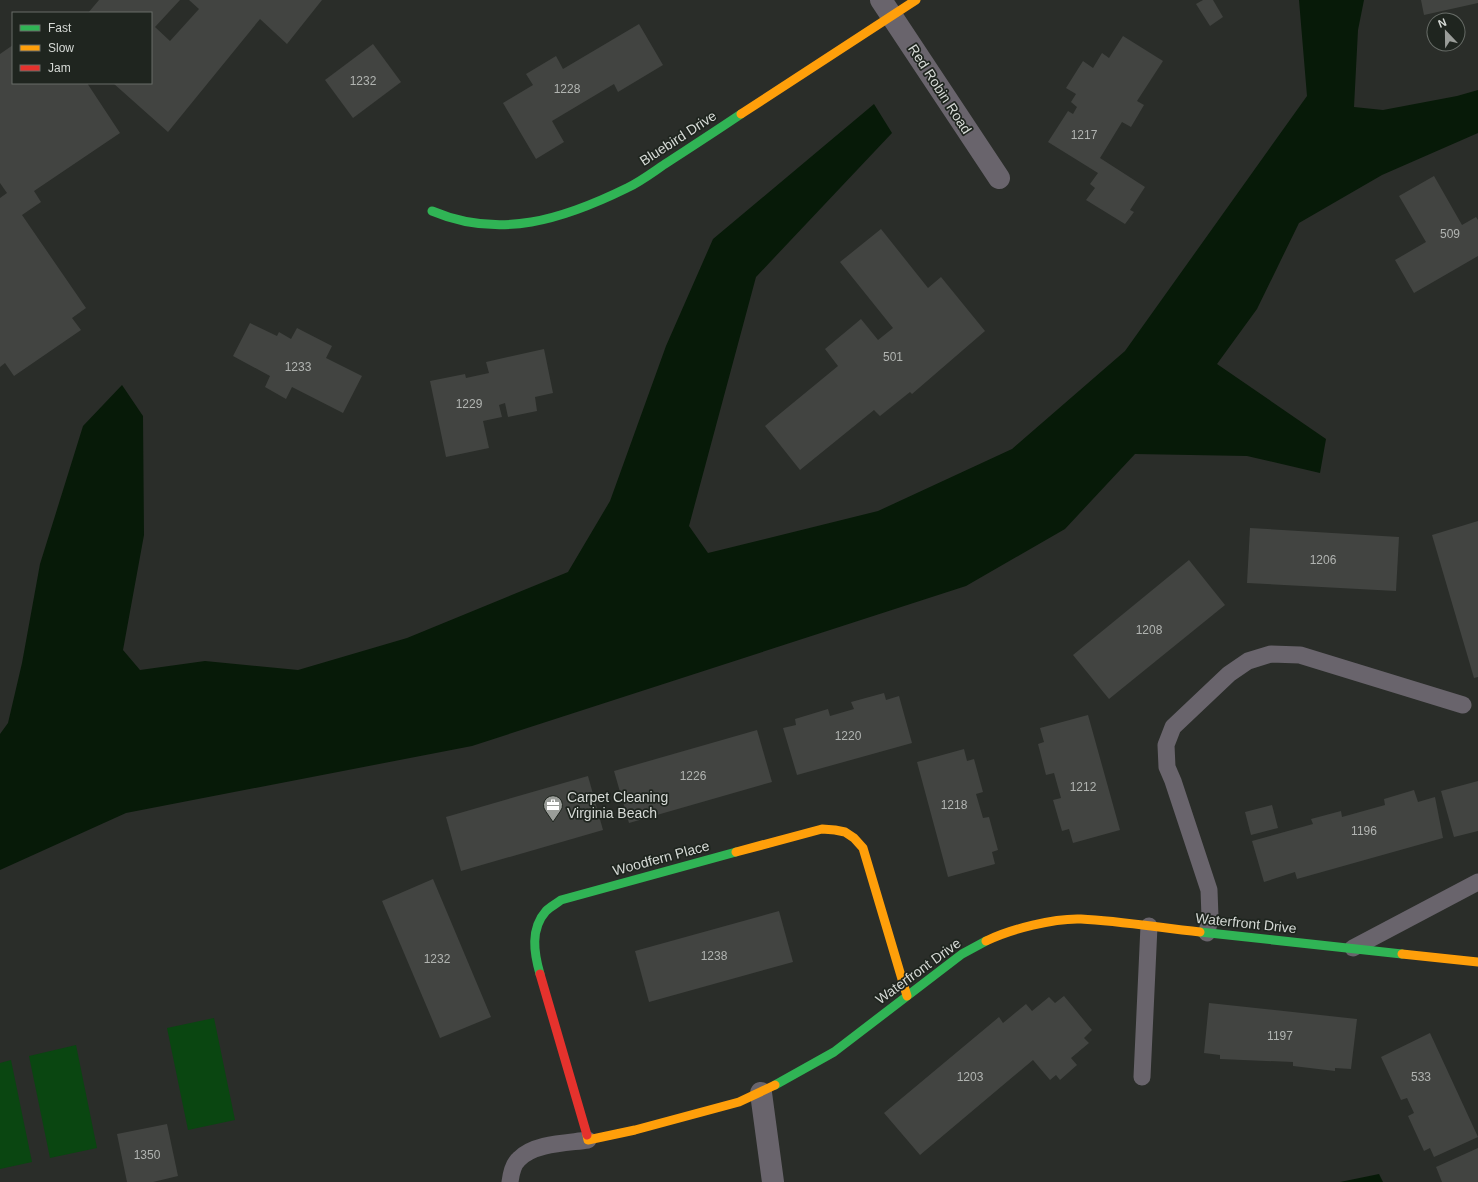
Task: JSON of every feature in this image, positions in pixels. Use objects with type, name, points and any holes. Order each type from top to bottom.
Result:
[{"type":"street","name":"Bluebird Drive","points":[[432,211],[447,219],[471,223],[509,225],[539,221],[584,208],[628,188],[887,8],[916,0]]},
{"type":"street","name":"Red Robin Road","points":[[887,8],[999,178]]},
{"type":"street","name":"Woodfern Place","points":[[588,1140],[539,970],[534,938],[536,927],[546,911],[561,900],[822,829],[838,829],[852,836],[863,848],[907,996]]},
{"type":"street","name":"Waterfront Drive","points":[[588,1140],[635,1130],[740,1102],[761,1093],[834,1052],[962,954],[999,935],[1047,922],[1080,919],[1478,962]]},
{"type":"street","points":[[761,1093],[773,1182]]},
{"type":"lane","points":[[1207,933],[1210,917],[1209,890],[1167,767],[1166,745],[1172,727],[1229,674],[1248,661],[1271,654],[1300,655],[1463,704]]},
{"type":"lane","points":[[1354,948],[1478,882]]},
{"type":"lane","points":[[1142,1077],[1149,926]]},
{"type":"lane","points":[[510,1182],[518,1159],[532,1149],[588,1140]]},
{"type":"green space","points":[[214,1018],[235,1120],[188,1130],[167,1028]]},
{"type":"green space","points":[[76,1045],[97,1148],[50,1158],[29,1056]]},
{"type":"green space","points":[[11,1060],[32,1162],[0,1169],[0,1063]]},
{"type":"shaded area","points":[[1299,0],[1364,0],[1358,30],[1354,107],[1383,110],[1457,96],[1478,90],[1478,133],[1382,175],[1299,223],[1257,309],[1217,364],[1326,439],[1320,473],[1247,456],[1135,454],[1065,529],[966,586],[472,746],[126,813],[0,870],[0,734],[8,723],[22,663],[40,564],[83,426],[122,385],[143,416],[144,535],[123,650],[140,670],[205,661],[298,670],[407,638],[568,572],[610,501],[666,346],[713,239],[874,104],[892,133],[756,277],[689,526],[708,553],[878,511],[1012,449],[1125,351],[1307,96]]},
{"type":"shaded area","points":[[1379,1174],[1383,1182],[1340,1182]]},
{"type":"building","points":[[99,0],[180,0],[155,27],[170,41],[199,9],[189,0],[322,0],[287,44],[260,19],[168,132],[114,84],[152,84],[152,12],[89,12]]},
{"type":"building","points":[[1203,0],[1213,0],[1223,17],[1210,26],[1196,4]]},
{"type":"building","points":[[1421,0],[1478,0],[1478,3],[1438,12],[1426,12],[1426,15],[1424,15]]},
{"type":"building","points":[[639,24],[663,65],[618,92],[614,84],[552,121],[564,142],[536,159],[503,103],[533,85],[526,74],[556,56],[563,69]]},
{"type":"building","points":[[1123,36],[1163,61],[1137,101],[1144,105],[1131,127],[1122,122],[1100,158],[1145,187],[1130,210],[1134,212],[1125,224],[1086,200],[1095,188],[1090,184],[1098,173],[1048,142],[1068,111],[1073,114],[1077,107],[1071,102],[1076,94],[1066,88],[1083,61],[1093,68],[1102,53],[1109,58]]},
{"type":"building","points":[[373,44],[401,82],[353,118],[325,80]]},
{"type":"building","points":[[12,46],[12,84],[88,84],[120,133],[34,191],[41,202],[22,215],[86,308],[72,318],[81,330],[14,376],[5,363],[0,367],[0,198],[7,193],[0,183],[0,54]]},
{"type":"building","points":[[1434,176],[1462,225],[1476,217],[1478,220],[1478,256],[1414,293],[1395,260],[1426,242],[1399,196]]},
{"type":"building","points":[[881,229],[928,288],[941,277],[985,331],[912,394],[910,392],[880,416],[874,410],[800,470],[765,426],[838,366],[825,349],[861,319],[878,340],[893,328],[840,262]]},
{"type":"building","points":[[250,323],[277,336],[279,332],[291,339],[297,328],[332,346],[326,358],[362,376],[343,413],[292,387],[286,399],[265,387],[270,376],[233,356]]},
{"type":"building","points":[[544,349],[553,393],[535,397],[537,411],[508,417],[505,403],[499,405],[502,417],[483,421],[489,448],[446,457],[430,381],[465,374],[466,378],[489,373],[486,362]]},
{"type":"building","points":[[1478,521],[1478,677],[1474,678],[1432,535]]},
{"type":"building","points":[[1250,528],[1399,537],[1396,591],[1247,583]]},
{"type":"building","points":[[1189,560],[1225,605],[1109,699],[1073,655]]},
{"type":"building","points":[[884,693],[886,700],[899,696],[912,743],[797,775],[783,728],[796,725],[795,719],[828,709],[830,716],[854,709],[851,702]]},
{"type":"building","points":[[1088,715],[1120,830],[1073,843],[1069,829],[1062,831],[1053,800],[1061,798],[1054,773],[1046,775],[1038,744],[1044,742],[1040,728]]},
{"type":"building","points":[[757,730],[772,782],[629,823],[614,771]]},
{"type":"building","points":[[964,749],[967,761],[974,759],[983,792],[976,794],[983,818],[989,817],[998,850],[992,852],[995,864],[948,877],[917,762]]},
{"type":"building","points":[[588,776],[603,830],[461,871],[446,817]]},
{"type":"building","points":[[1478,781],[1478,831],[1454,837],[1441,791]]},
{"type":"building","points":[[1414,790],[1418,802],[1435,797],[1443,838],[1297,879],[1295,872],[1264,882],[1252,841],[1313,824],[1311,819],[1341,811],[1342,817],[1385,805],[1384,799]]},
{"type":"building","points":[[1272,805],[1278,828],[1251,835],[1245,812]]},
{"type":"building","points":[[433,879],[491,1017],[440,1038],[382,901]]},
{"type":"building","points":[[779,911],[793,962],[649,1002],[635,951]]},
{"type":"building","points":[[1064,996],[1092,1030],[1084,1038],[1089,1043],[1071,1058],[1077,1065],[1060,1080],[1056,1075],[1050,1080],[1033,1060],[920,1155],[884,1113],[999,1017],[1003,1023],[1026,1004],[1032,1011],[1049,997],[1055,1003]]},
{"type":"building","points":[[1209,1003],[1357,1019],[1351,1069],[1335,1068],[1335,1071],[1293,1066],[1293,1062],[1220,1059],[1220,1055],[1204,1053]]},
{"type":"building","points":[[1430,1033],[1478,1137],[1434,1157],[1430,1148],[1424,1151],[1408,1116],[1414,1113],[1407,1098],[1401,1100],[1381,1057]]},
{"type":"building","points":[[167,1124],[178,1176],[153,1182],[127,1182],[117,1134]]},
{"type":"building","points":[[1478,1148],[1478,1182],[1442,1182],[1436,1167]]},
{"type":"traffic: fast","points":[[432,211],[457,220],[482,224],[507,225],[556,217],[580,209],[632,186],[741,114]]},
{"type":"traffic: fast","points":[[540,974],[535,950],[535,933],[537,925],[546,911],[561,900],[736,852]]},
{"type":"traffic: fast","points":[[1200,932],[1402,954]]},
{"type":"traffic: fast","points":[[775,1085],[834,1052],[962,954],[986,941]]},
{"type":"traffic: slow","points":[[741,114],[916,0]]},
{"type":"traffic: slow","points":[[736,852],[822,829],[845,832],[854,838],[863,848],[907,996]]},
{"type":"traffic: slow","points":[[986,941],[1008,932],[1033,925],[1070,919],[1111,921],[1200,932]]},
{"type":"traffic: slow","points":[[1402,954],[1478,962]]},
{"type":"traffic: slow","points":[[587,1135],[588,1140],[635,1130],[739,1102],[775,1085]]},
{"type":"traffic: jam","points":[[540,974],[587,1135]]},
{"type":"place","name":"Carpet Cleaning Virginia Beach","points":[[553,822]]}]
